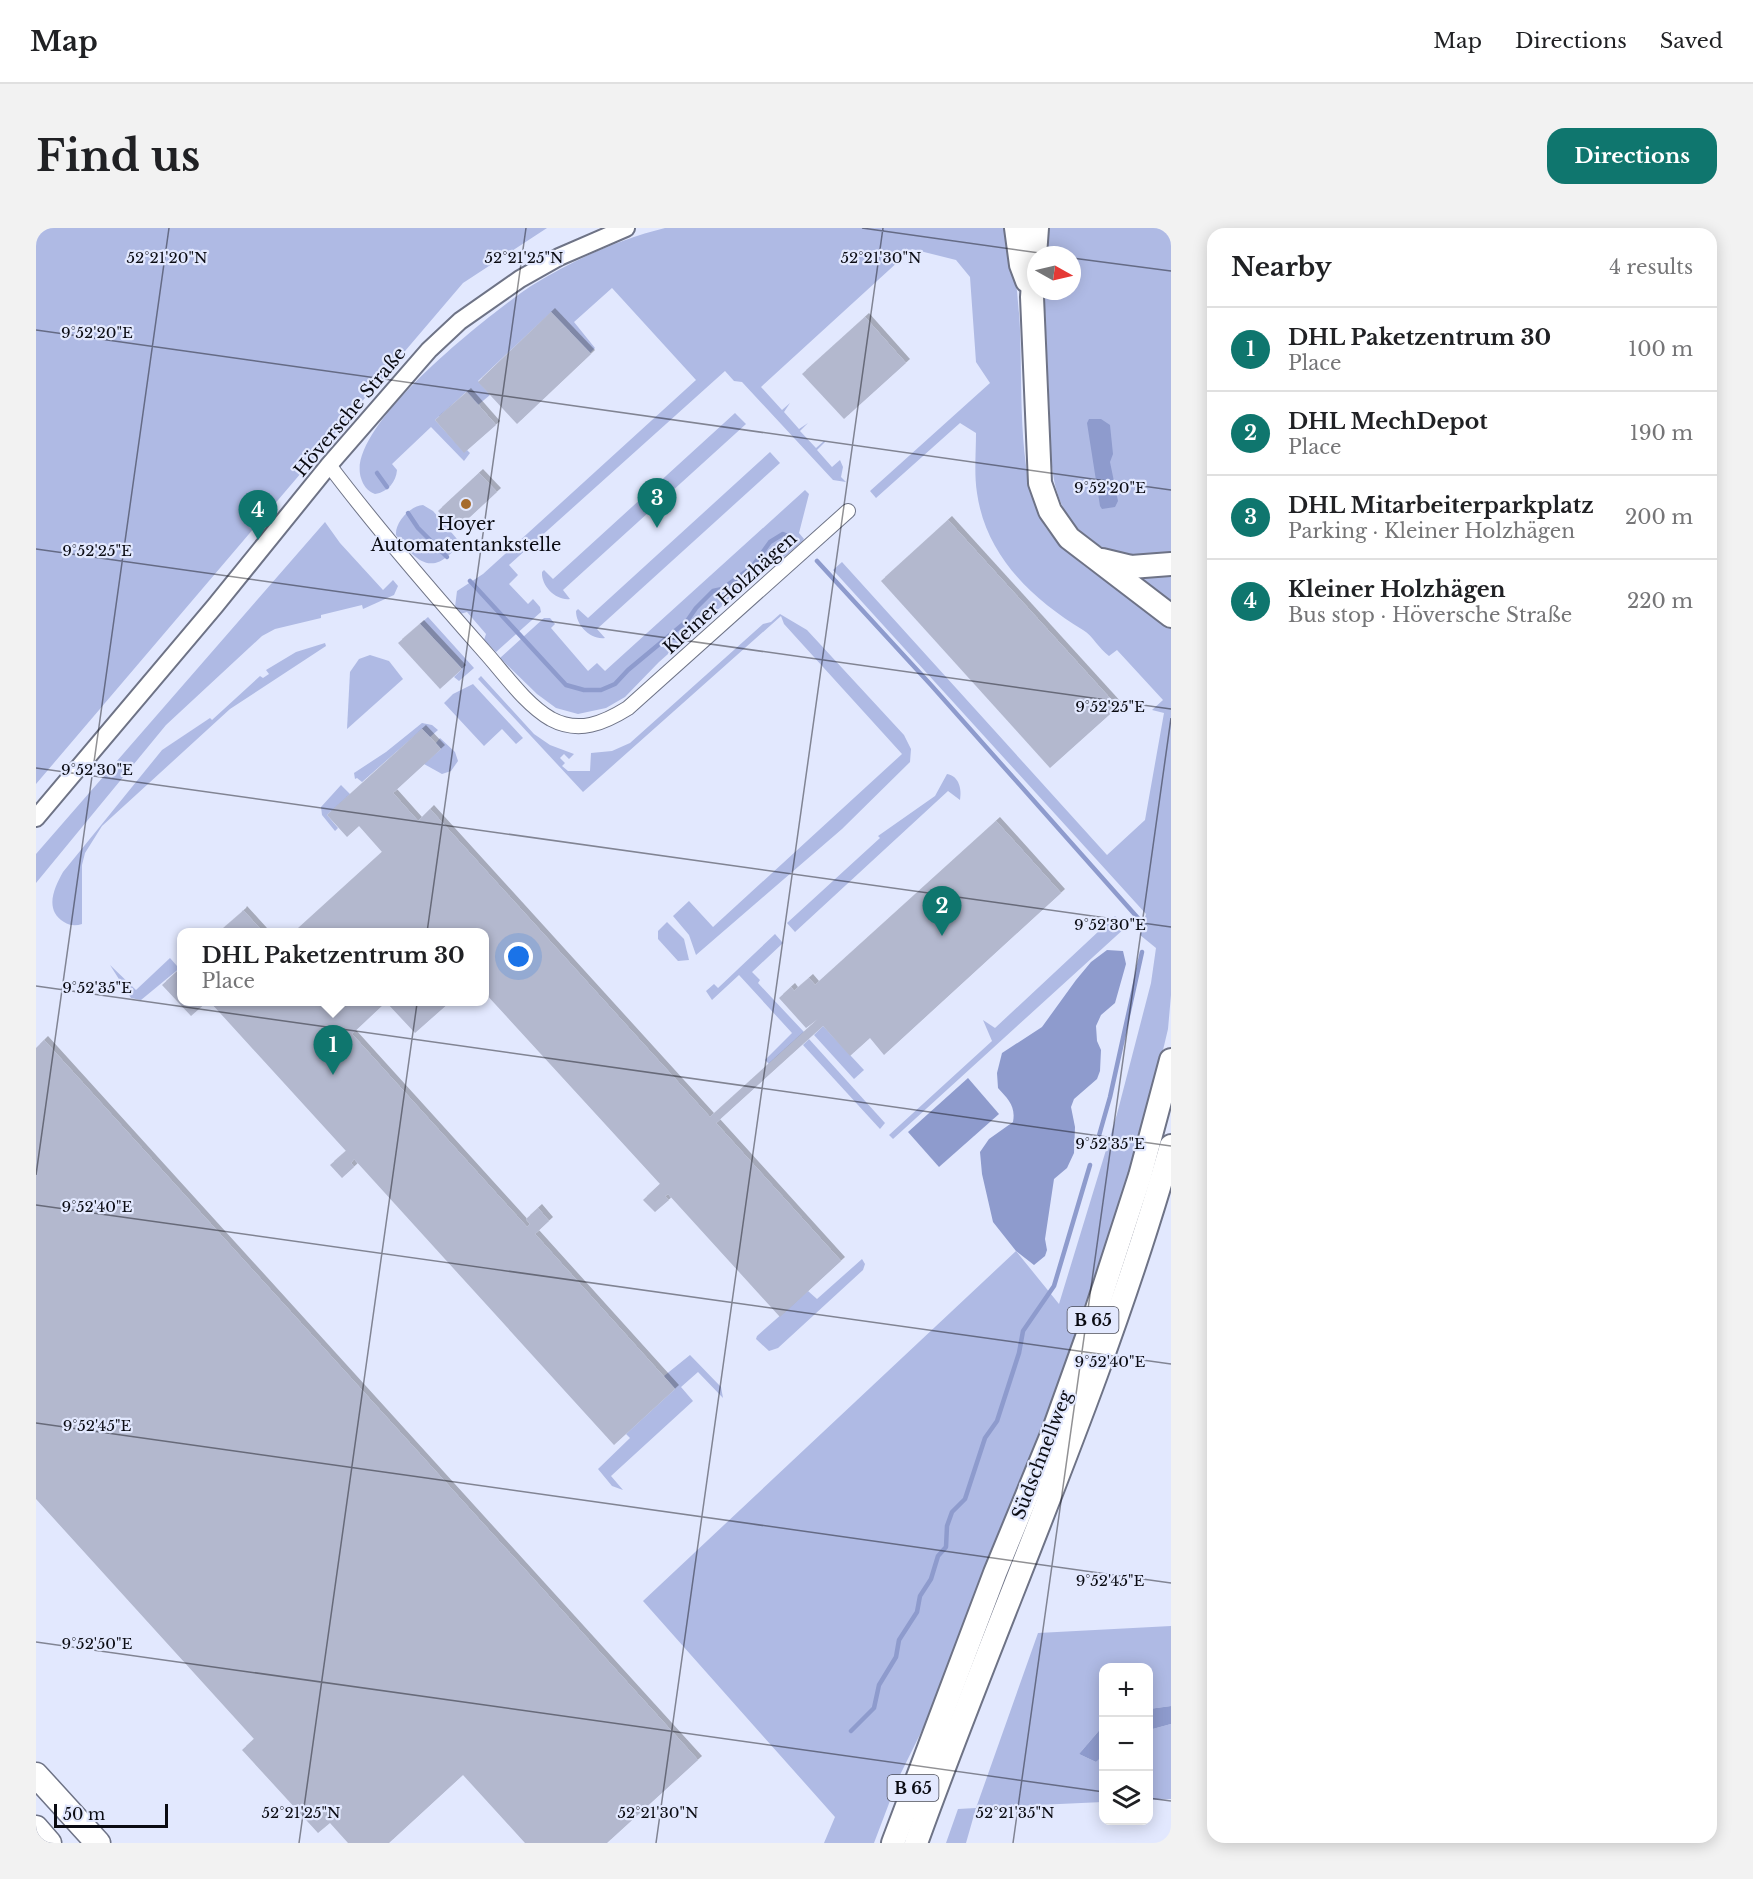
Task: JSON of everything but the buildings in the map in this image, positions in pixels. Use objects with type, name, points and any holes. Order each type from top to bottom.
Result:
[{"type":"highway","points":[[1021,229],[1021,266],[1032,297],[1040,483],[1059,525],[1069,538],[1171,616]]},
{"type":"highway","points":[[1094,558],[1131,567],[1171,564]]},
{"type":"highway","name":"Südschnellweg","points":[[893,1843],[933,1734],[1053,1432],[1092,1325],[1140,1176],[1171,1060]]},
{"type":"highway","name":"Südschnellweg","points":[[916,1843],[952,1743],[1073,1439],[1115,1324],[1171,1146]]},
{"type":"highway","points":[[36,1775],[98,1843]]},
{"type":"highway","points":[[36,1828],[50,1843]]},
{"type":"street","name":"Höversche Straße","points":[[36,818],[215,606],[329,465],[429,350],[460,321],[519,279],[559,257],[626,228]]},
{"type":"street","name":"Kleiner Holzhägen","points":[[329,465],[376,528],[534,706],[552,719],[572,726],[589,726],[607,721],[628,708],[848,511]]},
{"type":"shaded area","points":[[36,228],[547,228],[463,283],[36,784]]},
{"type":"shaded area","points":[[665,228],[1003,228],[1010,245],[1016,281],[1022,425],[1029,483],[1036,508],[1046,528],[1071,555],[1171,625],[1171,995],[1168,1029],[1159,1067],[1096,1282],[1047,1421],[930,1714],[899,1777],[874,1843],[824,1843],[835,1817],[643,1601],[1016,1251],[1059,1304],[1117,1114],[1151,983],[1156,948],[1140,935],[1146,914],[833,570],[842,562],[1107,855],[1145,820],[1164,713],[1152,710],[1163,700],[1117,650],[1109,656],[1087,633],[1029,590],[1001,556],[982,516],[977,493],[976,433],[960,423],[876,498],[870,491],[990,383],[976,362],[970,277],[956,260],[912,249],[761,387],[782,410],[790,403],[784,412],[799,429],[808,423],[800,431],[816,448],[825,442],[817,450],[832,467],[840,460],[843,467],[841,477],[846,482],[833,480],[742,382],[734,381],[725,371],[509,565],[518,575],[509,584],[528,604],[533,599],[541,612],[496,652],[484,640],[486,634],[467,612],[460,614],[455,607],[457,591],[483,574],[696,380],[612,288],[574,322],[595,348],[590,353],[551,312],[478,381],[490,395],[478,405],[466,392],[435,420],[464,452],[467,450],[470,453],[464,461],[431,427],[392,464],[397,470],[390,486],[375,494],[362,481],[362,456],[375,430],[397,402],[456,345],[512,300],[531,286],[579,259],[630,238]]},
{"type":"shaded area","points":[[1048,228],[1171,228],[1171,556],[1151,558],[1131,556],[1113,552],[1096,544],[1069,518],[1060,500],[1051,460],[1044,300],[1081,300],[1081,246],[1045,246]]},
{"type":"shaded area","points":[[735,413],[746,424],[563,590],[570,599],[560,598],[550,592],[542,577],[544,570],[553,579]]},
{"type":"shaded area","points":[[1089,419],[1101,419],[1110,425],[1113,454],[1110,462],[1118,501],[1115,507],[1102,509],[1100,506],[1087,423]]},
{"type":"shaded area","points":[[770,452],[780,463],[597,629],[605,638],[594,637],[581,626],[576,611],[578,609],[588,618]]},
{"type":"shaded area","points":[[805,490],[809,494],[799,533],[804,539],[802,542],[783,558],[774,560],[659,662],[625,697],[606,708],[578,714],[556,708],[537,694],[500,658],[544,618],[550,618],[555,624],[551,628],[588,671],[597,663],[605,671]]},
{"type":"shaded area","points":[[423,505],[433,511],[457,539],[453,552],[441,561],[433,563],[426,563],[413,555],[396,535],[398,525],[404,516],[413,508]]},
{"type":"shaded area","points":[[325,522],[340,543],[383,590],[393,580],[398,586],[394,595],[363,609],[362,605],[321,615],[321,618],[275,629],[262,636],[166,725],[36,883],[36,854]]},
{"type":"shaded area","points":[[1171,570],[1171,610],[1133,576]]},
{"type":"shaded area","points":[[780,614],[807,630],[904,735],[911,749],[910,762],[842,829],[696,955],[689,935],[673,916],[689,901],[713,927],[902,754],[784,624],[781,616],[583,792],[478,679],[481,676],[534,734],[550,745],[574,754],[569,759],[564,754],[560,758],[565,763],[562,766],[568,771],[590,771],[591,753],[612,751],[630,743],[763,624],[771,622]]},
{"type":"shaded area","points":[[428,617],[474,668],[459,681],[454,677],[462,669],[420,624]]},
{"type":"shaded area","points":[[325,643],[326,646],[230,709],[102,826],[85,853],[82,865],[82,924],[68,924],[58,917],[54,911],[53,899],[63,872],[162,750],[210,718],[212,720],[260,676],[263,678],[269,674],[266,670],[296,652]]},
{"type":"shaded area","points":[[370,655],[389,661],[403,679],[347,729],[350,672],[359,659]]},
{"type":"shaded area","points":[[473,684],[523,738],[516,744],[502,729],[484,746],[444,703],[453,694]]},
{"type":"shaded area","points":[[422,723],[432,725],[438,730],[430,737],[422,729],[362,782],[355,779],[354,773],[386,752]]},
{"type":"shaded area","points":[[440,738],[455,752],[458,761],[451,771],[442,774],[424,764],[441,749],[436,743]]},
{"type":"shaded area","points":[[947,774],[954,777],[959,784],[960,800],[948,791],[795,932],[787,923],[880,838],[878,836],[935,796]]},
{"type":"shaded area","points":[[341,785],[350,794],[327,815],[338,828],[335,831],[322,815],[321,807]]},
{"type":"shaded area","points":[[1115,916],[1126,927],[893,1139],[889,1135],[992,1041],[983,1020],[995,1028]]},
{"type":"shaded area","points":[[667,922],[684,939],[689,960],[678,961],[658,939],[658,931]]},
{"type":"shaded area","points":[[775,934],[783,943],[752,972],[760,980],[758,983],[804,1032],[769,1064],[765,1060],[792,1033],[739,975],[712,1000],[706,991],[714,984],[718,988]]},
{"type":"shaded area","points":[[1107,950],[1123,951],[1126,964],[1115,1003],[1101,1015],[1096,1026],[1097,1041],[1101,1050],[1100,1071],[1097,1079],[1074,1099],[1071,1107],[1075,1127],[1074,1153],[1067,1168],[1054,1179],[1045,1239],[1047,1250],[1045,1256],[1034,1265],[1016,1251],[993,1222],[982,1174],[980,1152],[989,1139],[1013,1122],[1014,1116],[1008,1099],[998,1088],[997,1073],[1002,1053],[1042,1027],[1091,962]]},
{"type":"shaded area","points":[[170,958],[177,966],[177,970],[141,1000],[131,998],[110,965],[136,990]]},
{"type":"shaded area","points":[[823,1026],[864,1070],[854,1079],[814,1035]]},
{"type":"shaded area","points":[[809,1039],[885,1123],[880,1129],[803,1045]]},
{"type":"shaded area","points":[[968,1078],[999,1114],[939,1167],[908,1132]]},
{"type":"shaded area","points":[[862,1259],[865,1264],[863,1270],[778,1348],[769,1351],[756,1339],[808,1291],[817,1299]]},
{"type":"shaded area","points":[[690,1355],[721,1387],[723,1398],[698,1372],[681,1387],[693,1401],[611,1476],[623,1490],[612,1486],[598,1469],[630,1438],[626,1434],[675,1389],[664,1376]]},
{"type":"shaded area","points":[[1171,1626],[1171,1706],[1153,1708],[1153,1663],[1099,1663],[1099,1731],[1079,1754],[1096,1762],[1099,1759],[1099,1802],[976,1808],[1038,1633]]},
{"type":"shaded area","points":[[1171,1706],[1171,1724],[1153,1729],[1153,1708]]},
{"type":"shaded area","points":[[1171,1724],[1171,1799],[1153,1800],[1153,1729]]},
{"type":"shaded area","points":[[1099,1731],[1099,1759],[1096,1762],[1079,1754]]},
{"type":"shaded area","points":[[976,1808],[966,1843],[946,1843],[958,1809]]},
{"type":"waterway","points":[[377,473],[387,487]]},
{"type":"waterway","points":[[408,513],[418,528],[447,557]]},
{"type":"waterway","points":[[470,581],[566,685],[584,690],[601,690],[615,684],[628,670],[687,621],[713,591],[722,589],[752,567],[770,542],[783,534],[793,538]]},
{"type":"waterway","points":[[817,561],[931,685],[1145,926]]},
{"type":"waterway","points":[[1096,1146],[1110,1097],[1142,952]]},
{"type":"waterway","points":[[851,1731],[874,1708],[879,1685],[896,1657],[899,1640],[917,1612],[920,1596],[931,1579],[938,1556],[946,1547],[947,1526],[952,1512],[965,1499],[985,1438],[997,1421],[1019,1353],[1023,1331],[1054,1286],[1090,1165]]},
{"type":"place","name":"Hoyer Automatentankstelle","points":[[466,504]]},
{"type":"place","name":"DHL Mitarbeiterparkplatz","points":[[657,528]]},
{"type":"place","name":"Kleiner Holzhägen","points":[[258,540]]},
{"type":"place","name":"DHL MechDepot","points":[[942,936]]},
{"type":"place","name":"DHL Paketzentrum 30","points":[[333,1075]]}]
